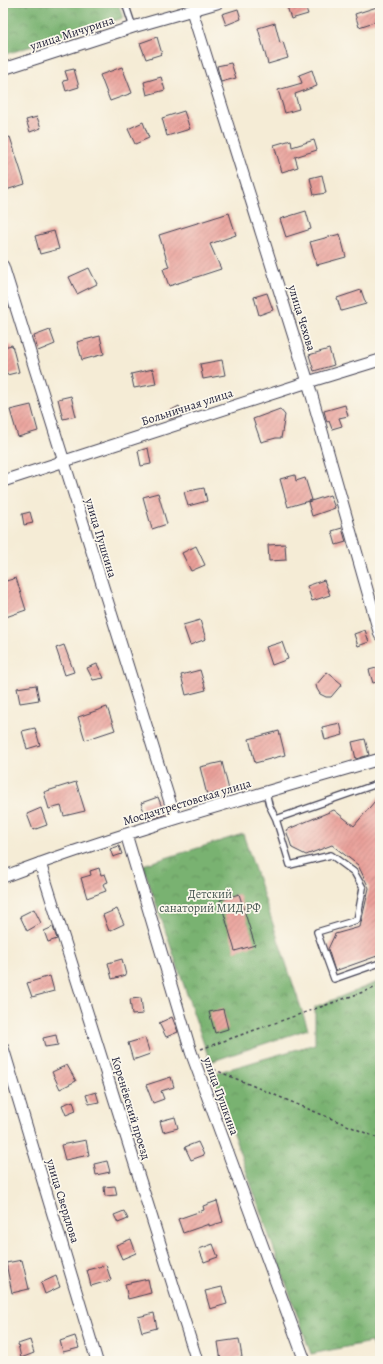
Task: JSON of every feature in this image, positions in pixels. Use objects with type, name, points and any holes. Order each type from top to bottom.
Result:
[{"type":"street","name":"улица Мичурина","points":[[3,69],[133,27],[218,3]]},
{"type":"street","name":"улица Чехова","points":[[192,10],[308,382],[380,635]]},
{"type":"street","name":"улица Пушкина","points":[[3,266],[175,818]]},
{"type":"street","name":"Больничная улица","points":[[3,481],[380,360]]},
{"type":"street","name":"Мосдачтрестовская улица","points":[[3,877],[40,863],[175,818],[379,762]]},
{"type":"street","name":"улица Пушкина","points":[[126,834],[193,1057],[305,1361]]},
{"type":"street","name":"Коренёвский проезд","points":[[40,863],[197,1361]]},
{"type":"street","name":"улица Свердлова","points":[[3,1048],[97,1361]]},
{"type":"lane","points":[[125,3],[133,27]]},
{"type":"lane","points":[[276,819],[380,783]]},
{"type":"lane","points":[[266,792],[290,865],[331,854],[354,872],[364,888],[357,920],[317,932],[334,979],[380,963]]},
{"type":"path","points":[[193,1057],[380,986]]},
{"type":"path","points":[[193,1057],[380,1139]]},
{"type":"green space","points":[[3,3],[118,3],[123,18],[3,55]]},
{"type":"green space","name":"Детский санаторий МИД РФ","points":[[243,834],[308,1029],[210,1062],[143,865]]},
{"type":"green space","points":[[380,981],[379,1361],[371,1342],[311,1354],[212,1074],[315,1044],[315,1007]]},
{"type":"building","points":[[286,3],[304,3],[308,14],[291,19]]},
{"type":"building","points":[[380,6],[380,20],[359,27],[355,14]]},
{"type":"building","points":[[238,9],[241,19],[226,25],[222,14]]},
{"type":"building","points":[[275,23],[280,43],[283,42],[288,58],[268,64],[258,28]]},
{"type":"building","points":[[157,37],[162,54],[146,59],[140,43]]},
{"type":"building","points":[[231,63],[236,78],[221,82],[217,66]]},
{"type":"building","points":[[122,67],[132,93],[110,101],[100,75]]},
{"type":"building","points":[[74,69],[79,87],[66,91],[63,81],[68,80],[65,71]]},
{"type":"building","points":[[312,70],[317,86],[295,94],[299,109],[285,113],[278,90],[302,83],[299,75]]},
{"type":"building","points":[[161,77],[165,90],[147,95],[144,82]]},
{"type":"building","points":[[184,111],[190,129],[167,136],[162,118]]},
{"type":"building","points":[[37,117],[41,128],[30,132],[26,120]]},
{"type":"building","points":[[143,122],[149,138],[135,144],[128,129]]},
{"type":"building","points":[[10,137],[25,184],[6,190],[3,181],[3,139]]},
{"type":"building","points":[[291,140],[292,147],[314,140],[317,150],[295,157],[298,167],[282,172],[274,145]]},
{"type":"building","points":[[322,175],[326,193],[314,195],[310,178]]},
{"type":"building","points":[[306,211],[311,229],[286,237],[280,219]]},
{"type":"building","points":[[229,213],[236,235],[210,244],[221,269],[169,286],[163,269],[169,267],[159,235]]},
{"type":"building","points":[[54,231],[59,249],[40,254],[35,236]]},
{"type":"building","points":[[340,234],[346,257],[317,265],[310,242]]},
{"type":"building","points":[[89,268],[97,284],[77,294],[69,277]]},
{"type":"building","points":[[361,290],[366,304],[341,311],[337,298]]},
{"type":"building","points":[[267,293],[273,310],[259,315],[254,297]]},
{"type":"building","points":[[50,330],[55,344],[38,351],[34,336]]},
{"type":"building","points":[[100,336],[104,354],[82,360],[77,342]]},
{"type":"building","points":[[12,345],[19,372],[7,375],[3,360],[3,347]]},
{"type":"building","points":[[329,349],[334,365],[314,371],[309,355]]},
{"type":"building","points":[[222,360],[225,375],[203,379],[200,364]]},
{"type":"building","points":[[153,369],[156,384],[134,388],[131,374]]},
{"type":"building","points":[[71,396],[76,416],[63,419],[58,399]]},
{"type":"building","points":[[31,405],[38,431],[18,437],[10,410]]},
{"type":"building","points":[[345,405],[348,416],[339,418],[342,426],[332,429],[329,421],[327,422],[324,411]]},
{"type":"building","points":[[179,406],[182,415],[169,419],[166,413]]},
{"type":"building","points":[[280,409],[285,415],[281,438],[261,442],[253,419]]},
{"type":"building","points":[[148,448],[151,464],[141,466],[138,451]]},
{"type":"building","points":[[295,475],[296,481],[305,478],[312,500],[288,507],[280,479]]},
{"type":"building","points":[[204,488],[207,501],[188,506],[184,492]]},
{"type":"building","points":[[158,493],[167,524],[152,529],[143,497]]},
{"type":"building","points":[[330,495],[335,508],[312,516],[308,502]]},
{"type":"building","points":[[30,512],[33,523],[24,525],[22,514]]},
{"type":"building","points":[[342,528],[346,542],[336,545],[332,531]]},
{"type":"building","points":[[285,544],[286,560],[269,561],[268,545]]},
{"type":"building","points":[[196,546],[205,565],[191,571],[182,553]]},
{"type":"building","points":[[16,578],[26,610],[3,618],[3,582]]},
{"type":"building","points":[[324,580],[330,595],[312,601],[307,586]]},
{"type":"building","points":[[200,620],[206,639],[190,645],[183,625]]},
{"type":"building","points":[[365,630],[369,642],[358,646],[354,634]]},
{"type":"building","points":[[282,642],[288,659],[272,665],[266,647]]},
{"type":"building","points":[[64,645],[74,672],[65,675],[56,648]]},
{"type":"building","points":[[97,664],[104,678],[93,680],[87,668]]},
{"type":"building","points":[[380,667],[380,681],[373,683],[369,670]]},
{"type":"building","points":[[200,670],[206,690],[186,695],[181,675]]},
{"type":"building","points":[[327,672],[342,684],[331,697],[326,697],[320,694],[316,685]]},
{"type":"building","points":[[36,685],[39,700],[20,703],[17,688]]},
{"type":"building","points":[[107,707],[115,730],[85,740],[78,717]]},
{"type":"building","points":[[340,723],[343,735],[325,740],[322,727]]},
{"type":"building","points":[[35,728],[40,745],[27,749],[22,731]]},
{"type":"building","points":[[279,731],[285,755],[255,763],[249,739]]},
{"type":"building","points":[[365,739],[369,755],[356,759],[352,742]]},
{"type":"building","points":[[222,762],[229,790],[207,795],[200,767]]},
{"type":"building","points":[[76,782],[85,811],[64,816],[61,806],[49,809],[44,792]]},
{"type":"building","points":[[380,795],[380,955],[335,971],[328,949],[335,934],[360,927],[369,888],[358,865],[332,845],[306,855],[292,848],[286,830],[334,810],[354,826]]},
{"type":"building","points":[[158,797],[165,815],[147,820],[141,803]]},
{"type":"building","points":[[41,808],[47,825],[33,830],[27,814]]},
{"type":"building","points":[[119,846],[122,854],[113,857],[110,849]]},
{"type":"building","points":[[99,868],[101,875],[105,874],[108,882],[103,884],[106,891],[87,898],[81,878],[91,875],[90,871]]},
{"type":"building","points":[[239,894],[255,945],[235,951],[220,900]]},
{"type":"building","points":[[34,909],[41,923],[27,931],[20,916]]},
{"type":"building","points":[[117,909],[124,924],[109,931],[103,915]]},
{"type":"building","points":[[53,927],[57,939],[48,942],[44,931]]},
{"type":"building","points":[[122,959],[126,975],[112,979],[108,963]]},
{"type":"building","points":[[50,976],[54,991],[32,997],[27,983]]},
{"type":"building","points":[[141,998],[143,1014],[132,1015],[130,999]]},
{"type":"building","points":[[223,1009],[228,1029],[215,1033],[209,1012]]},
{"type":"building","points":[[172,1017],[178,1032],[166,1037],[159,1023]]},
{"type":"building","points":[[56,1035],[58,1045],[45,1047],[43,1038]]},
{"type":"building","points":[[145,1038],[150,1054],[133,1060],[128,1043]]},
{"type":"building","points":[[67,1065],[76,1081],[60,1089],[52,1072]]},
{"type":"building","points":[[171,1077],[174,1087],[161,1091],[164,1099],[153,1103],[146,1085]]},
{"type":"building","points":[[96,1092],[99,1102],[89,1104],[86,1095]]},
{"type":"building","points":[[73,1101],[76,1111],[66,1115],[62,1105]]},
{"type":"building","points":[[175,1117],[178,1128],[163,1132],[160,1121]]},
{"type":"building","points":[[86,1140],[89,1155],[65,1160],[61,1145]]},
{"type":"building","points":[[198,1142],[204,1155],[191,1160],[185,1147]]},
{"type":"building","points":[[107,1161],[110,1172],[96,1175],[94,1164]]},
{"type":"building","points":[[115,1186],[117,1195],[105,1196],[104,1187]]},
{"type":"building","points":[[217,1201],[223,1222],[209,1226],[209,1224],[183,1233],[178,1219],[204,1210],[203,1206]]},
{"type":"building","points":[[124,1211],[128,1219],[118,1223],[114,1215]]},
{"type":"building","points":[[131,1239],[136,1253],[122,1259],[116,1245]]},
{"type":"building","points":[[213,1244],[218,1257],[204,1262],[199,1249]]},
{"type":"building","points":[[22,1260],[29,1289],[12,1293],[6,1263]]},
{"type":"building","points":[[106,1265],[111,1280],[91,1286],[87,1270]]},
{"type":"building","points":[[56,1276],[60,1287],[45,1294],[41,1283]]},
{"type":"building","points":[[148,1279],[151,1293],[128,1299],[125,1284]]},
{"type":"building","points":[[222,1287],[227,1304],[210,1309],[205,1291]]},
{"type":"building","points":[[154,1313],[157,1328],[142,1332],[138,1317]]},
{"type":"building","points":[[75,1336],[79,1348],[63,1352],[60,1341]]},
{"type":"building","points":[[239,1339],[242,1357],[221,1361],[218,1342]]},
{"type":"building","points":[[30,1340],[34,1353],[21,1358],[18,1344]]}]
